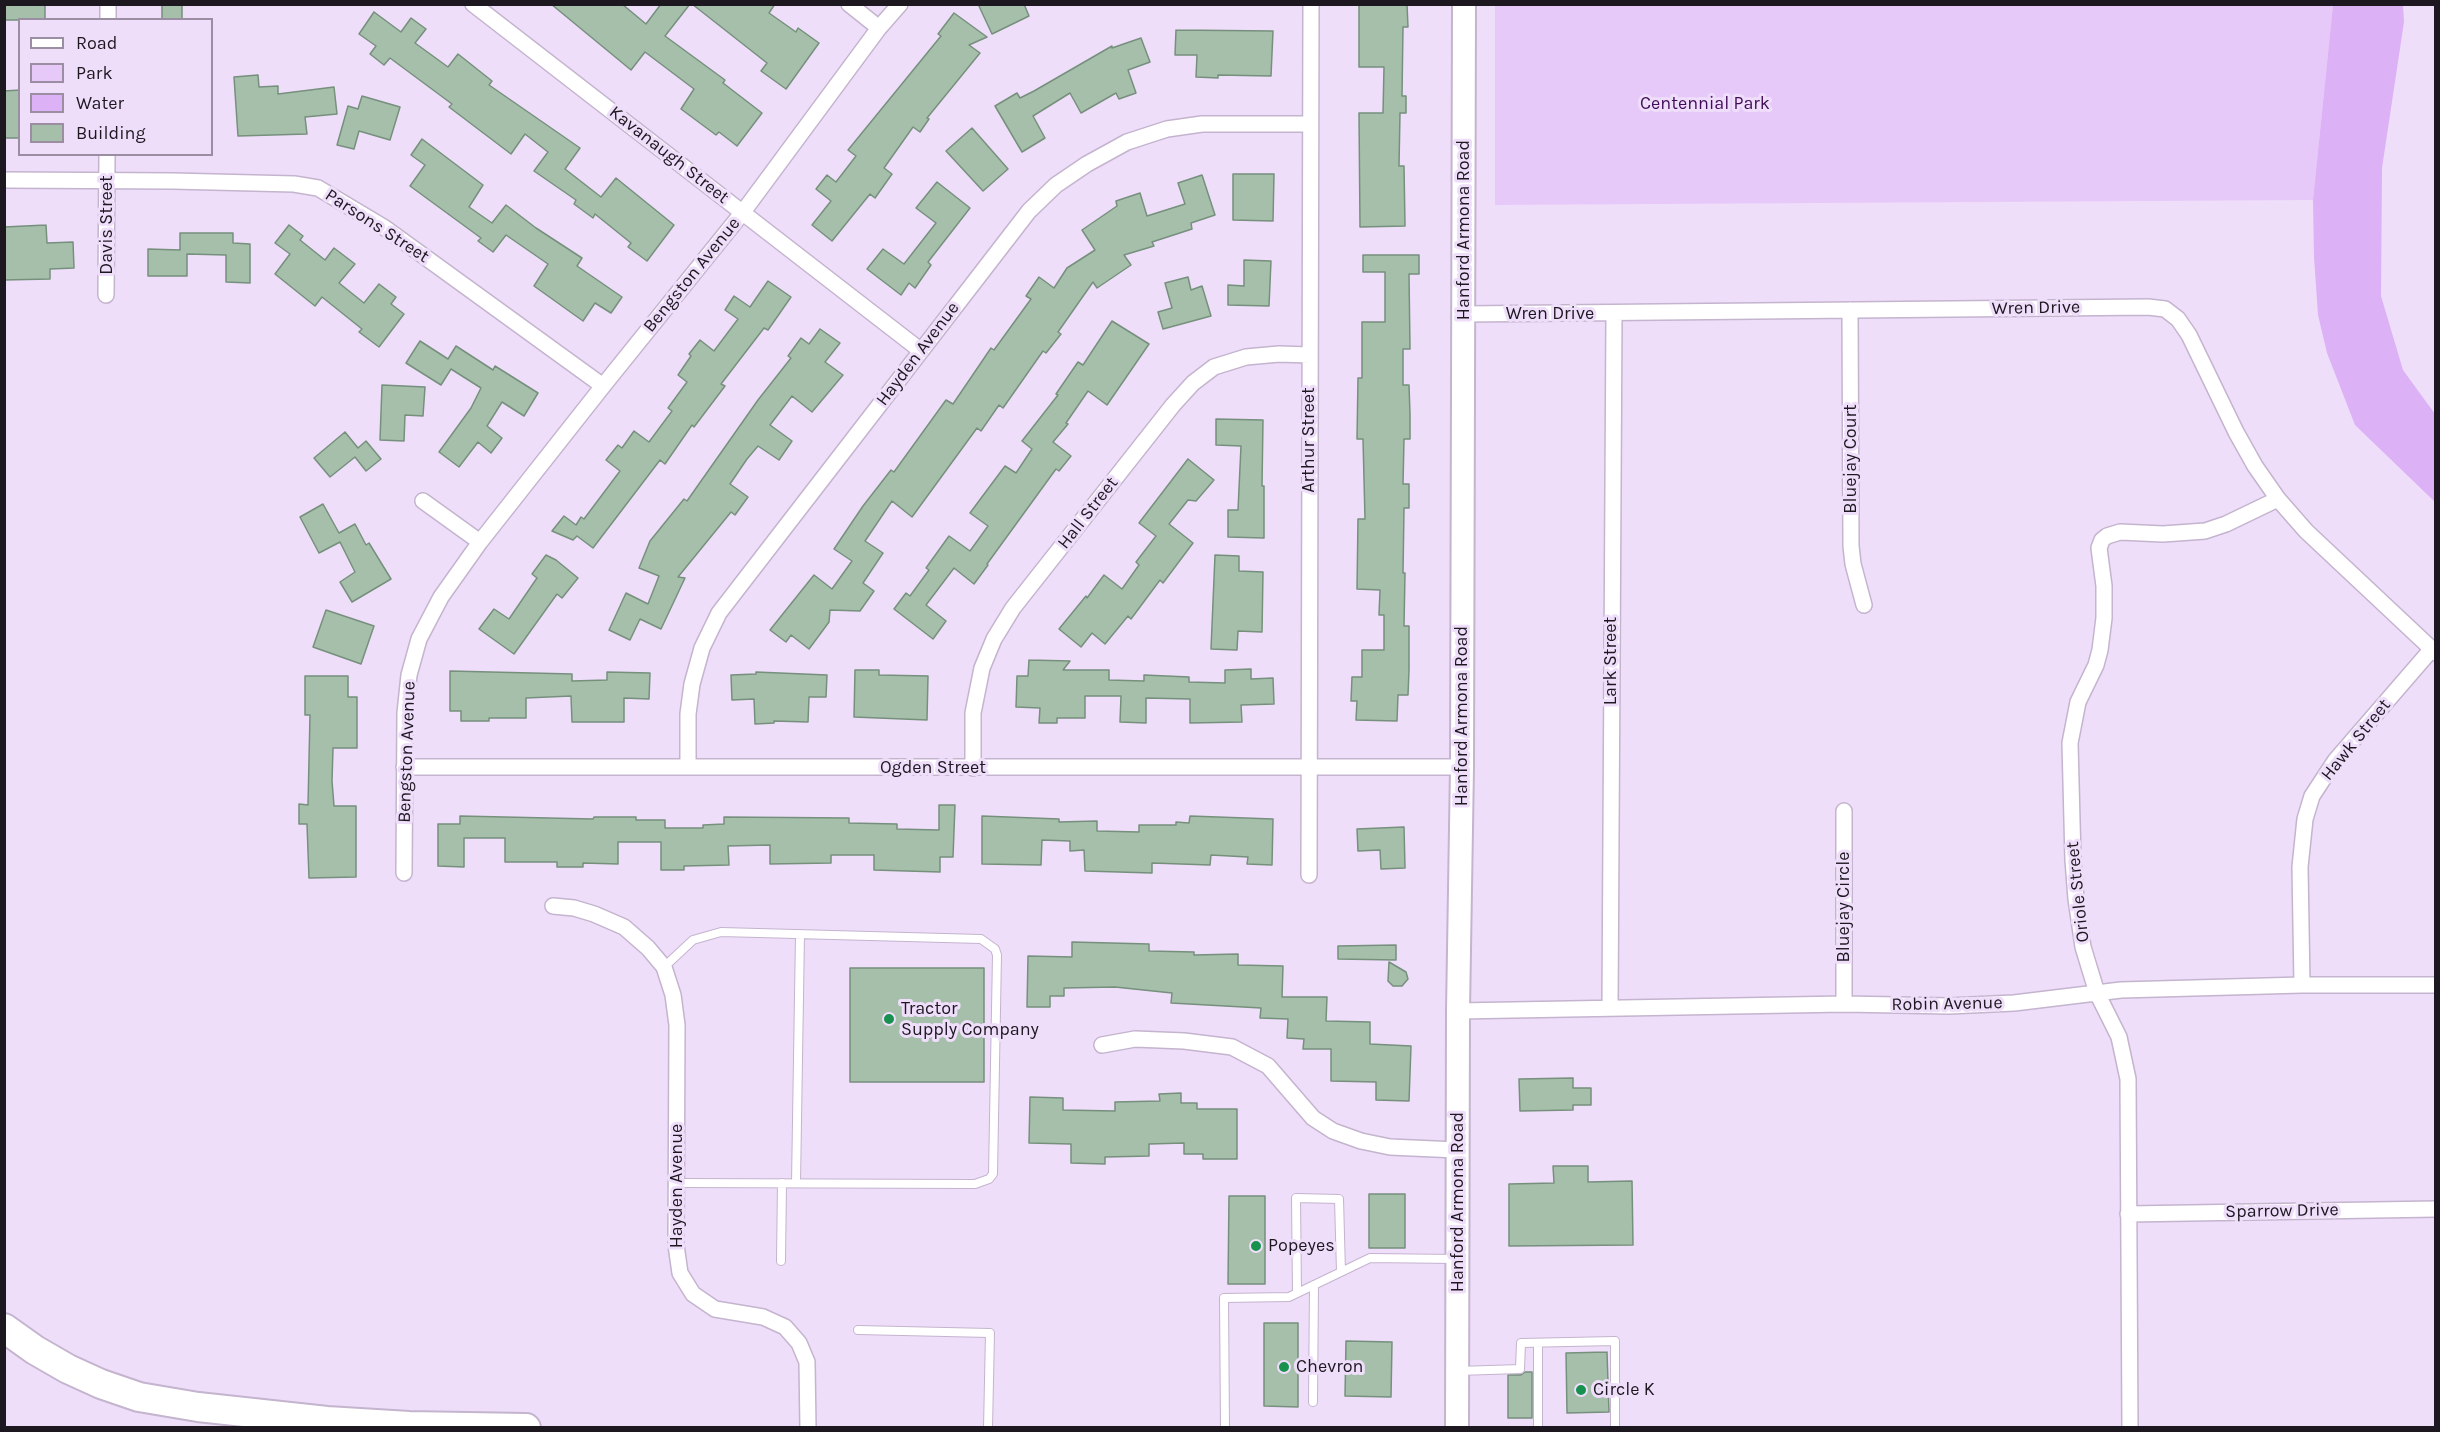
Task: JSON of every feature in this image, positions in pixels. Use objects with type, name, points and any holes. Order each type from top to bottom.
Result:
[{"type":"highway","points":[[4,1328],[35,1350],[68,1369],[100,1384],[139,1397],[198,1407],[327,1420],[409,1426],[526,1428]]},
{"type":"main road","name":"Hanford Armona Road","points":[[1457,1428],[1464,4]]},
{"type":"street","name":"Kavanaugh Street","points":[[473,4],[921,350]]},
{"type":"street","points":[[849,4],[879,28]]},
{"type":"street","name":"Bengston Avenue","points":[[404,873],[405,713],[409,675],[419,639],[441,597],[480,542],[743,212],[879,28],[900,4]]},
{"type":"street","name":"Arthur Street","points":[[1309,875],[1311,4]]},
{"type":"street","name":"Hayden Avenue","points":[[688,767],[688,714],[692,684],[702,648],[719,613],[1029,211],[1056,185],[1087,164],[1127,142],[1167,129],[1202,124],[1310,124]]},
{"type":"street","name":"Davis Street","points":[[106,295],[107,156]]},
{"type":"street","name":"Parsons Street","points":[[4,180],[294,184],[318,188],[385,228],[603,386]]},
{"type":"street","name":"Wren Drive","points":[[1464,314],[2148,307],[2171,311],[2189,335],[2236,432],[2255,466],[2278,499],[2306,531],[2433,652]]},
{"type":"street","name":"Bluejay Court","points":[[1850,310],[1851,546],[1853,564],[1864,605]]},
{"type":"street","name":"Lark Street","points":[[1610,1008],[1614,314]]},
{"type":"street","name":"Hall Street","points":[[973,768],[973,713],[982,668],[994,639],[1013,608],[1173,405],[1193,383],[1214,367],[1246,357],[1279,354],[1309,355]]},
{"type":"street","name":"Oriole Street","points":[[2130,1428],[2127,1071],[2119,1037],[2097,993],[2083,947],[2076,899],[2070,743],[2078,702],[2096,665],[2100,650],[2104,618],[2104,586],[2099,548],[2102,540],[2107,536],[2120,532],[2163,534],[2205,531],[2226,524],[2278,499]]},
{"type":"street","points":[[423,501],[480,542]]},
{"type":"street","name":"Hawk Street","points":[[2302,985],[2300,867],[2305,819],[2312,796],[2335,761],[2433,652]]},
{"type":"street","name":"Ogden Street","points":[[404,767],[1462,767]]},
{"type":"street","name":"Bluejay Circle","points":[[1844,810],[1844,1004]]},
{"type":"street","name":"Hayden Avenue","points":[[553,906],[574,909],[624,927],[648,948],[664,967],[673,995],[677,1025],[676,1245],[680,1273],[693,1294],[715,1308],[763,1317],[785,1328],[799,1343],[807,1362],[808,1428]]},
{"type":"street","name":"Robin Avenue","points":[[1458,1011],[1844,1004],[1949,1006],[2014,1003],[2097,993],[2302,985],[2436,986]]},
{"type":"street","points":[[1102,1045],[1135,1039],[1184,1041],[1232,1047],[1268,1066],[1313,1118],[1334,1131],[1361,1141],[1390,1147],[1457,1150]]},
{"type":"street","name":"Sparrow Drive","points":[[2128,1214],[2436,1209]]},
{"type":"lane","points":[[664,967],[693,940],[721,932],[981,939],[995,949],[993,1174],[989,1179],[975,1184],[677,1184]]},
{"type":"lane","points":[[796,1183],[800,934]]},
{"type":"lane","points":[[781,1261],[782,1183]]},
{"type":"lane","points":[[1297,1293],[1296,1198],[1339,1198],[1341,1272]]},
{"type":"lane","points":[[1225,1428],[1224,1298],[1289,1297],[1370,1258],[1458,1259]]},
{"type":"lane","points":[[1313,1402],[1314,1285]]},
{"type":"lane","points":[[858,1330],[990,1333],[988,1428]]},
{"type":"lane","points":[[1457,1371],[1520,1369],[1521,1343],[1615,1341],[1615,1428]]},
{"type":"lane","points":[[1538,1343],[1538,1428]]},
{"type":"green space","name":"Centennial Park","points":[[1495,5],[2333,5],[2313,200],[1495,205]]},
{"type":"water","points":[[2333,5],[2403,5],[2404,22],[2382,168],[2381,296],[2403,370],[2435,414],[2435,502],[2355,425],[2327,353],[2318,315],[2313,200]]},
{"type":"building","points":[[4,4],[45,4],[45,18],[4,20]]},
{"type":"building","points":[[162,4],[182,4],[182,18],[162,18]]},
{"type":"building","points":[[551,4],[622,4],[646,24],[661,4],[690,4],[665,36],[725,80],[723,83],[762,113],[737,146],[719,132],[716,135],[681,109],[694,89],[645,52],[631,70]]},
{"type":"building","points":[[692,4],[775,4],[769,13],[796,32],[798,28],[819,43],[786,89],[761,71],[767,63]]},
{"type":"building","points":[[978,4],[1024,4],[1029,16],[992,34]]},
{"type":"building","points":[[1359,4],[1407,4],[1408,27],[1403,27],[1402,96],[1406,96],[1406,113],[1400,113],[1399,166],[1404,166],[1405,226],[1360,227],[1359,113],[1383,113],[1384,67],[1359,67]]},
{"type":"building","points":[[374,12],[401,32],[411,18],[426,29],[415,43],[448,67],[458,54],[492,81],[489,85],[580,148],[565,169],[601,197],[616,178],[674,225],[647,261],[628,247],[631,243],[595,214],[593,218],[574,204],[576,200],[534,171],[548,152],[525,134],[511,154],[449,107],[452,104],[390,58],[384,65],[370,54],[376,46],[359,34]]},
{"type":"building","points":[[954,13],[987,37],[969,45],[980,53],[927,118],[929,119],[920,132],[913,127],[884,168],[892,174],[875,198],[870,194],[832,241],[812,225],[831,201],[816,189],[827,175],[836,182],[856,156],[848,150],[941,36],[938,34]]},
{"type":"building","points":[[1176,30],[1273,31],[1271,76],[1196,77],[1197,55],[1175,55]]},
{"type":"building","points":[[1141,38],[1150,62],[1128,70],[1136,93],[1119,99],[1116,93],[1081,113],[1070,93],[1033,116],[1045,138],[1022,152],[995,106],[1017,93],[1020,98],[1034,91],[1112,46],[1112,48]]},
{"type":"building","points":[[258,75],[259,87],[278,86],[278,94],[334,87],[337,114],[305,117],[307,134],[238,136],[234,77]]},
{"type":"building","points":[[18,90],[18,138],[4,138],[4,91]]},
{"type":"building","points":[[362,96],[400,107],[390,140],[359,131],[354,149],[337,145],[348,106],[358,109]]},
{"type":"building","points":[[972,128],[1008,169],[983,191],[946,151]]},
{"type":"building","points":[[422,139],[483,185],[469,207],[492,223],[506,205],[582,258],[577,266],[622,297],[611,313],[595,303],[583,321],[534,286],[548,264],[506,235],[493,252],[478,241],[481,238],[410,186],[425,165],[411,155]]},
{"type":"building","points":[[1233,174],[1274,174],[1273,221],[1233,220]]},
{"type":"building","points":[[1202,175],[1215,215],[1191,223],[1192,229],[1152,242],[1154,246],[1124,255],[1131,265],[1097,288],[1093,282],[1058,332],[1061,334],[1046,353],[1043,351],[1003,408],[999,405],[981,431],[977,428],[912,517],[892,501],[865,541],[883,553],[863,583],[874,591],[860,611],[830,610],[829,622],[809,649],[791,635],[786,642],[770,630],[814,575],[832,589],[852,561],[834,549],[863,506],[891,470],[894,472],[946,400],[953,404],[991,348],[994,350],[1031,299],[1026,296],[1039,277],[1054,288],[1067,268],[1095,250],[1082,230],[1117,206],[1116,201],[1140,193],[1147,216],[1185,204],[1178,183]]},
{"type":"building","points":[[937,182],[970,208],[928,262],[931,265],[915,288],[909,283],[901,295],[867,269],[883,249],[904,264],[936,223],[916,208]]},
{"type":"building","points":[[46,225],[47,243],[73,242],[74,268],[50,269],[50,279],[4,280],[4,227]]},
{"type":"building","points":[[289,225],[303,236],[300,240],[325,260],[334,248],[355,264],[339,283],[364,303],[379,284],[396,297],[391,304],[404,314],[379,347],[359,332],[362,329],[322,297],[315,306],[275,274],[290,254],[275,243]]},
{"type":"building","points":[[180,233],[233,233],[233,243],[250,244],[250,283],[226,282],[226,255],[187,254],[187,276],[148,276],[148,249],[180,250]]},
{"type":"building","points":[[1363,255],[1419,255],[1419,274],[1409,274],[1410,349],[1403,349],[1403,385],[1409,385],[1410,414],[1410,439],[1404,439],[1403,484],[1409,484],[1409,508],[1404,508],[1403,573],[1405,573],[1404,626],[1409,626],[1409,670],[1408,695],[1398,695],[1397,721],[1356,720],[1357,701],[1351,701],[1352,677],[1362,677],[1362,650],[1384,650],[1384,615],[1379,615],[1380,590],[1357,589],[1358,519],[1365,519],[1363,439],[1357,439],[1358,378],[1362,378],[1362,322],[1385,322],[1385,272],[1363,272]]},
{"type":"building","points":[[1244,260],[1271,261],[1269,306],[1228,305],[1228,285],[1244,286]]},
{"type":"building","points":[[1188,277],[1191,290],[1202,286],[1211,316],[1163,329],[1158,312],[1172,308],[1165,283]]},
{"type":"building","points":[[768,281],[791,297],[768,330],[764,328],[721,384],[725,386],[694,427],[692,425],[665,464],[660,460],[593,548],[577,536],[573,540],[552,531],[564,516],[576,525],[581,517],[584,519],[620,471],[606,460],[618,445],[622,448],[634,431],[649,442],[672,411],[668,408],[687,382],[678,375],[691,356],[689,354],[700,340],[714,351],[738,319],[725,310],[734,296],[750,307]]},
{"type":"building","points":[[1112,321],[1149,344],[1107,405],[1088,391],[1066,423],[1068,424],[1053,442],[1071,456],[1059,471],[1056,469],[974,584],[954,568],[926,605],[946,621],[933,639],[894,609],[906,593],[910,596],[929,570],[926,568],[949,536],[970,551],[988,526],[970,513],[1005,466],[1016,473],[1032,449],[1022,441],[1058,395],[1056,394],[1078,362],[1083,365]]},
{"type":"building","points":[[820,329],[840,343],[825,362],[843,375],[812,412],[792,396],[770,425],[792,441],[779,460],[758,446],[747,459],[730,484],[748,497],[735,515],[731,512],[678,577],[685,578],[661,629],[640,619],[630,640],[609,630],[626,593],[648,604],[659,576],[639,568],[650,541],[684,499],[687,501],[758,400],[791,358],[788,356],[801,338],[809,344]]},
{"type":"building","points":[[420,341],[448,359],[456,346],[493,370],[495,366],[538,393],[524,416],[502,402],[487,426],[502,438],[491,453],[478,442],[459,467],[439,452],[471,408],[481,388],[451,369],[441,385],[406,363]]},
{"type":"building","points":[[382,385],[425,387],[423,416],[405,415],[404,441],[380,440]]},
{"type":"building","points":[[1216,419],[1263,420],[1264,538],[1228,537],[1228,510],[1238,510],[1241,446],[1216,445]]},
{"type":"building","points":[[345,432],[358,448],[366,441],[381,459],[366,471],[355,457],[330,477],[314,458]]},
{"type":"building","points":[[1188,459],[1214,480],[1196,501],[1188,500],[1169,524],[1193,543],[1163,583],[1160,580],[1131,619],[1128,616],[1105,644],[1092,633],[1081,647],[1059,629],[1104,575],[1122,589],[1139,565],[1136,562],[1156,536],[1139,523]]},
{"type":"building","points":[[323,504],[339,533],[355,524],[366,545],[369,543],[391,579],[352,602],[340,582],[355,572],[340,542],[319,553],[300,517]]},
{"type":"building","points":[[546,555],[578,578],[562,598],[557,594],[514,654],[479,629],[494,609],[509,619],[537,578],[532,574]]},
{"type":"building","points":[[1215,555],[1239,556],[1239,571],[1263,572],[1262,632],[1238,631],[1237,650],[1211,649]]},
{"type":"building","points":[[326,610],[374,626],[361,664],[313,647]]},
{"type":"building","points":[[1029,660],[1070,661],[1063,670],[1109,670],[1109,680],[1144,681],[1144,675],[1189,677],[1189,682],[1225,683],[1225,670],[1251,669],[1251,679],[1273,678],[1274,704],[1241,705],[1242,722],[1190,723],[1190,699],[1146,698],[1146,723],[1120,722],[1121,696],[1085,696],[1085,718],[1057,718],[1057,723],[1039,723],[1040,708],[1016,707],[1017,676],[1028,676]]},
{"type":"building","points":[[855,670],[879,670],[879,675],[928,676],[927,720],[854,717]]},
{"type":"building","points":[[450,671],[572,674],[572,681],[607,680],[607,672],[650,673],[649,699],[624,698],[624,722],[572,722],[571,696],[526,698],[526,718],[461,721],[461,711],[450,711]]},
{"type":"building","points":[[756,672],[827,675],[826,697],[809,697],[808,722],[774,721],[774,723],[755,724],[754,699],[732,700],[731,675],[756,674]]},
{"type":"building","points":[[305,676],[348,676],[348,697],[357,697],[357,748],[333,748],[332,781],[334,806],[356,806],[356,877],[309,878],[307,824],[299,824],[299,804],[308,805],[310,715],[305,715]]},
{"type":"building","points":[[939,805],[955,805],[953,857],[940,857],[940,872],[874,870],[874,855],[831,855],[831,863],[770,864],[770,845],[728,846],[729,865],[684,866],[684,870],[661,870],[661,842],[618,842],[618,864],[583,863],[583,867],[557,867],[557,862],[505,862],[505,838],[464,838],[464,867],[438,866],[438,824],[460,824],[460,816],[593,819],[594,817],[636,817],[636,820],[665,820],[665,828],[703,828],[703,825],[724,824],[724,817],[849,818],[849,823],[897,824],[897,829],[939,830]]},
{"type":"building","points":[[982,816],[1059,819],[1059,822],[1097,821],[1097,831],[1139,832],[1139,825],[1189,823],[1190,816],[1273,819],[1272,865],[1247,864],[1248,857],[1211,855],[1210,865],[1152,863],[1152,873],[1085,871],[1084,850],[1070,851],[1070,841],[1042,840],[1041,865],[982,864]]},
{"type":"building","points":[[1404,827],[1405,868],[1381,869],[1380,850],[1358,851],[1357,829]]},
{"type":"building","points":[[1072,942],[1149,944],[1149,951],[1194,952],[1194,955],[1238,954],[1238,965],[1283,966],[1282,997],[1327,997],[1326,1021],[1370,1022],[1370,1044],[1411,1046],[1409,1101],[1376,1100],[1376,1082],[1331,1081],[1331,1049],[1303,1049],[1304,1039],[1287,1038],[1288,1019],[1260,1018],[1261,1008],[1171,1003],[1172,993],[1115,987],[1064,988],[1064,996],[1050,996],[1050,1007],[1027,1007],[1028,956],[1072,957]]},
{"type":"building","points":[[1396,945],[1396,960],[1338,959],[1338,946]]},
{"type":"building","points":[[1389,962],[1406,972],[1408,979],[1402,986],[1393,986],[1388,981]]},
{"type":"building","points":[[850,968],[984,968],[984,1082],[850,1082]]},
{"type":"building","points":[[1573,1078],[1573,1088],[1591,1088],[1591,1105],[1573,1105],[1573,1110],[1520,1111],[1519,1079]]},
{"type":"building","points":[[1181,1093],[1181,1103],[1197,1103],[1197,1109],[1237,1109],[1237,1159],[1203,1159],[1203,1154],[1184,1154],[1184,1143],[1149,1144],[1149,1156],[1105,1157],[1105,1164],[1071,1163],[1071,1144],[1029,1143],[1030,1097],[1063,1098],[1063,1110],[1115,1111],[1115,1102],[1160,1101],[1159,1094]]},
{"type":"building","points":[[1553,1166],[1588,1166],[1588,1182],[1632,1181],[1633,1245],[1509,1246],[1509,1184],[1554,1183]]},
{"type":"building","points":[[1369,1194],[1405,1194],[1405,1248],[1369,1248]]},
{"type":"building","points":[[1229,1196],[1265,1196],[1265,1284],[1228,1284]]},
{"type":"building","points":[[1264,1323],[1298,1323],[1298,1407],[1264,1406]]},
{"type":"building","points":[[1346,1341],[1392,1342],[1391,1397],[1345,1396]]},
{"type":"building","points":[[1607,1352],[1609,1412],[1567,1413],[1566,1353]]},
{"type":"building","points":[[1525,1372],[1532,1372],[1532,1418],[1508,1418],[1508,1375],[1521,1375]]},
{"type":"place","name":"Tractor Supply Company","points":[[889,1019]]},
{"type":"place","name":"Popeyes","points":[[1256,1246]]},
{"type":"place","name":"Chevron","points":[[1284,1367]]},
{"type":"place","name":"Circle K","points":[[1581,1390]]}]
